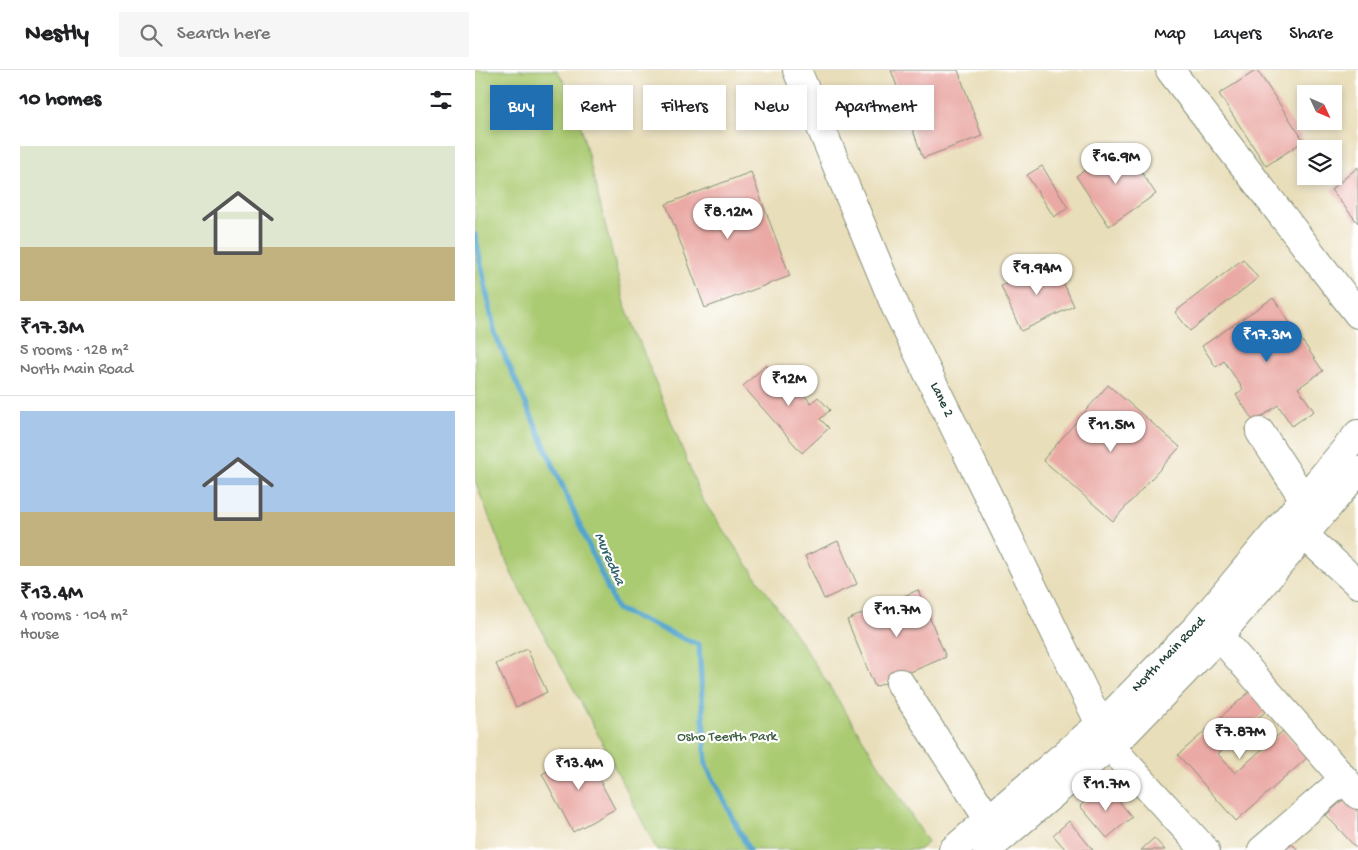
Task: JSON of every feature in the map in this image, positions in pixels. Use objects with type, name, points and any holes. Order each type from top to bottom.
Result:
[{"type":"street","name":"Lane 2","points":[[797,70],[896,308],[1105,735],[1198,847]]},
{"type":"street","points":[[1170,70],[1358,314]]},
{"type":"street","points":[[1260,432],[1304,499]]},
{"type":"street","name":"North Main Road","points":[[1212,627],[1304,499],[1358,434]]},
{"type":"street","name":"North Main Road","points":[[987,850],[1105,735],[1304,535],[1358,470]]},
{"type":"street","points":[[1304,535],[1358,584]]},
{"type":"street","points":[[1212,627],[1351,787],[1262,850]]},
{"type":"street","points":[[899,683],[989,819]]},
{"type":"street","name":"North Main Road","points":[[957,846],[989,819],[1105,735]]},
{"type":"green space","name":"Osho Teerth Park","points":[[475,70],[557,70],[566,85],[563,85],[563,130],[582,130],[626,308],[702,499],[805,648],[928,842],[919,850],[657,850],[592,723],[512,575],[475,481]]},
{"type":"building","points":[[891,70],[958,70],[982,136],[923,158],[913,130],[934,130],[934,85],[896,85]]},
{"type":"building","points":[[1257,70],[1303,140],[1297,140],[1297,146],[1266,166],[1219,94]]},
{"type":"building","points":[[1123,145],[1156,194],[1109,226],[1076,176]]},
{"type":"building","points":[[1042,166],[1068,208],[1054,217],[1027,175]]},
{"type":"building","points":[[1358,167],[1358,223],[1331,190],[1337,185],[1342,185],[1342,181]]},
{"type":"building","points":[[751,172],[790,276],[705,308],[666,204]]},
{"type":"building","points":[[1243,259],[1258,278],[1190,331],[1175,312]]},
{"type":"building","points":[[1054,262],[1074,306],[1021,331],[1001,286]]},
{"type":"building","points":[[1273,298],[1323,371],[1298,388],[1314,411],[1292,426],[1278,405],[1254,422],[1236,395],[1243,389],[1224,361],[1216,367],[1202,346]]},
{"type":"building","points":[[766,365],[779,381],[793,369],[804,382],[798,388],[811,403],[818,397],[830,410],[820,419],[829,428],[802,453],[743,386]]},
{"type":"building","points":[[1108,385],[1180,447],[1113,521],[1043,460]]},
{"type":"building","points":[[838,541],[857,584],[824,599],[805,556]]},
{"type":"building","points":[[918,590],[946,657],[875,687],[847,620]]},
{"type":"building","points":[[527,649],[547,692],[516,707],[496,664]]},
{"type":"building","points":[[1249,692],[1266,711],[1218,754],[1235,773],[1283,731],[1307,758],[1236,821],[1178,755]]},
{"type":"building","points":[[584,751],[615,809],[573,832],[542,774]]},
{"type":"building","points":[[1105,785],[1132,817],[1107,838],[1080,806]]},
{"type":"building","points":[[1345,798],[1358,812],[1358,850],[1326,815]]},
{"type":"building","points":[[1069,821],[1093,850],[1066,850],[1053,835]]},
{"type":"building","points":[[1154,838],[1165,850],[1141,850]]},
{"type":"building","points":[[1292,844],[1298,850],[1285,850]]},
{"type":"waterway","name":"Muredha","points":[[475,235],[495,334],[617,609],[699,645],[706,765],[749,850]]}]
